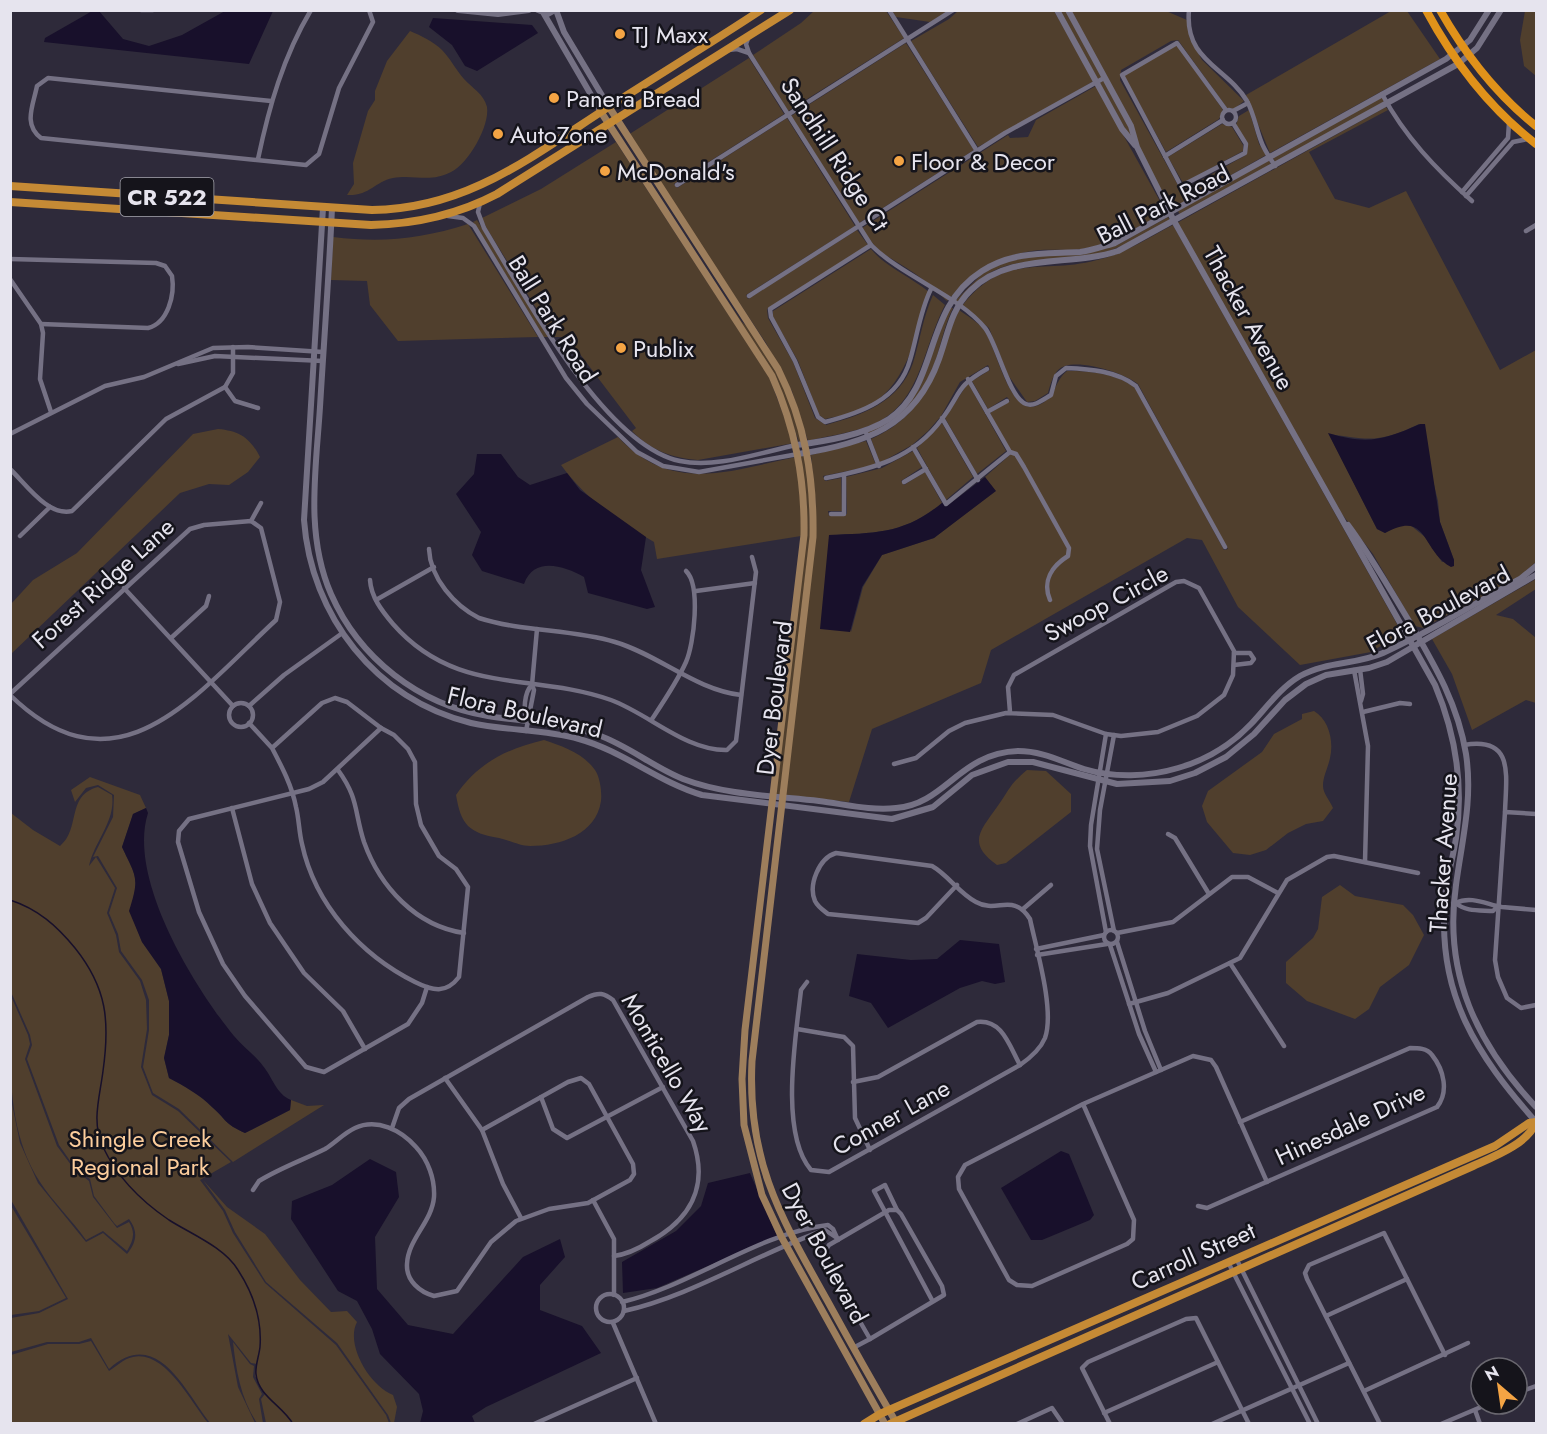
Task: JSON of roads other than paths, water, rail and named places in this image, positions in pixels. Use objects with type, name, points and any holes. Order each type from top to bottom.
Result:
[{"type":"highway","points":[[1426,10],[1458,64],[1509,120],[1533,141]]},
{"type":"highway","points":[[1440,10],[1469,55],[1506,99],[1536,126]]},
{"type":"main road","name":"CR 522","points":[[10,186],[323,208],[406,209],[438,202],[465,193],[525,160],[760,10]]},
{"type":"main road","name":"CR 522","points":[[10,202],[332,223],[398,225],[444,216],[481,202],[790,10]]},
{"type":"main road","name":"Dyer Boulevard","points":[[609,106],[754,329],[789,392],[808,453],[814,506],[813,537],[752,1061],[753,1124],[770,1192],[792,1237],[889,1410],[894,1423]]},
{"type":"main road","name":"Dyer Boulevard","points":[[601,112],[772,376],[797,445],[803,490],[804,535],[742,1061],[744,1125],[756,1179],[784,1242],[885,1424]]},
{"type":"main road","points":[[661,206],[669,212],[695,251],[702,252]]},
{"type":"main road","points":[[700,264],[711,271],[744,321],[754,329]]},
{"type":"main road","points":[[753,968],[761,985]]},
{"type":"main road","name":"Carroll Street","points":[[864,1424],[889,1410],[1473,1156],[1505,1141],[1529,1123],[1536,1122],[1534,1129],[1496,1155],[894,1423]]},
{"type":"main road","points":[[1407,1196],[1412,1187],[1468,1161],[1473,1156]]},
{"type":"street","points":[[141,10],[149,13],[153,10]]},
{"type":"street","points":[[258,159],[271,101],[299,31],[311,10]]},
{"type":"street","points":[[271,101],[48,78],[37,86],[29,123],[33,132],[41,138],[306,165],[314,162],[319,154],[339,88],[373,22],[369,10]]},
{"type":"street","points":[[458,10],[498,14],[529,10]]},
{"type":"street","points":[[541,12],[555,10]]},
{"type":"street","name":"Dyer Boulevard","points":[[555,10],[564,32],[609,106]]},
{"type":"street","points":[[889,10],[978,151]]},
{"type":"street","points":[[677,184],[953,10]]},
{"type":"street","name":"Thacker Avenue","points":[[1057,10],[1122,129],[1137,147]]},
{"type":"street","points":[[1190,10],[1190,27],[1197,49],[1206,62],[1234,85],[1247,103],[1262,143],[1275,166]]},
{"type":"street","name":"Ball Park Road","points":[[444,216],[463,218],[474,226],[548,350],[587,404],[637,452],[663,466],[699,472],[808,453],[866,434],[890,419],[918,385],[939,321],[951,301],[980,272],[1003,259],[1040,252],[1082,252],[1115,243],[1452,55],[1463,47],[1477,31],[1489,10]]},
{"type":"street","name":"Ball Park Road","points":[[481,202],[477,212],[484,228],[574,372],[594,397],[634,437],[667,458],[698,463],[866,434],[887,429],[914,406],[930,378],[946,330],[958,306],[971,290],[993,274],[1011,267],[1095,258],[1118,251],[1458,64],[1469,55],[1492,28],[1501,10]]},
{"type":"street","name":"Dyer Boulevard","points":[[541,12],[601,112]]},
{"type":"street","points":[[1063,20],[1070,13]]},
{"type":"street","name":"Thacker Avenue","points":[[1070,13],[1131,126],[1137,147],[1174,221],[1409,639],[1445,710],[1458,763],[1458,822],[1444,902],[1447,962],[1463,1019],[1480,1052],[1498,1078],[1536,1122]]},
{"type":"street","points":[[749,36],[746,44],[749,54]]},
{"type":"street","points":[[1234,112],[1233,123],[1246,144],[1245,153],[1185,186],[1181,186],[1122,79],[1123,72],[1177,43],[1226,110],[1234,112],[1247,103]]},
{"type":"street","points":[[726,51],[737,49],[749,54]]},
{"type":"street","name":"Sandhill Ridge Ct","points":[[749,54],[871,245],[894,265],[951,301],[986,329],[1006,375],[1020,400],[1026,404],[1036,404],[1051,394],[1056,376],[1066,368],[1125,377],[1136,386],[1225,547]]},
{"type":"street","points":[[749,296],[978,151],[1104,78]]},
{"type":"street","points":[[1383,94],[1414,145],[1472,201]]},
{"type":"street","points":[[1165,156],[1223,120],[1226,110]]},
{"type":"street","points":[[1223,120],[1233,123]]},
{"type":"street","points":[[1464,194],[1501,151],[1508,138],[1509,120]]},
{"type":"street","points":[[1501,151],[1513,142],[1533,141]]},
{"type":"street","name":"Flora Boulevard","points":[[323,208],[304,520],[310,560],[322,598],[341,634],[374,671],[419,703],[471,723],[566,736],[596,744],[663,780],[702,795],[892,819],[913,815],[933,807],[963,781],[982,769],[1015,761],[1043,764],[1101,782],[1150,784],[1195,773],[1242,745],[1297,690],[1326,675],[1387,662],[1536,575]]},
{"type":"street","name":"Flora Boulevard","points":[[332,208],[314,514],[319,558],[330,592],[350,628],[381,664],[424,695],[475,714],[568,726],[605,738],[671,774],[694,783],[720,789],[877,808],[906,807],[932,796],[974,763],[1012,752],[1038,753],[1107,774],[1148,774],[1192,764],[1232,741],[1278,692],[1301,676],[1323,666],[1379,655],[1520,579],[1536,566]]},
{"type":"street","points":[[1526,231],[1536,225]]},
{"type":"street","points":[[871,245],[770,309],[771,317],[795,361],[818,417],[825,422],[863,412],[891,392],[910,364],[924,308],[932,289]]},
{"type":"street","points":[[10,260],[156,263],[165,266],[172,276],[173,282],[165,317],[159,325],[148,328],[41,324]]},
{"type":"street","points":[[10,279],[41,324],[44,333],[40,379],[51,412]]},
{"type":"street","points":[[10,469],[50,507],[63,513],[72,511],[166,419],[225,387],[233,374],[233,346]]},
{"type":"street","points":[[10,434],[105,386],[144,377],[197,352],[233,346],[324,352]]},
{"type":"street","points":[[170,366],[215,356],[323,361]]},
{"type":"street","points":[[826,478],[879,466],[913,447],[942,418],[962,384],[987,369]]},
{"type":"street","points":[[968,379],[1010,452],[1016,454],[1024,467],[1069,548],[1068,556],[1053,567],[1051,572],[1046,591],[1050,600]]},
{"type":"street","points":[[225,387],[242,405],[258,408]]},
{"type":"street","points":[[987,412],[1007,401]]},
{"type":"street","points":[[942,418],[978,480]]},
{"type":"street","points":[[866,434],[879,466]]},
{"type":"street","points":[[913,447],[946,504],[1010,452]]},
{"type":"street","points":[[663,466],[667,458]]},
{"type":"street","points":[[731,458],[733,467]]},
{"type":"street","points":[[307,461],[316,465]]},
{"type":"street","points":[[306,468],[316,465]]},
{"type":"street","points":[[904,482],[926,469]]},
{"type":"street","points":[[831,514],[844,514],[844,475]]},
{"type":"street","points":[[10,695],[32,716],[55,729],[79,737],[106,740],[124,737],[154,727],[175,714],[276,620],[280,611],[280,602],[261,528],[250,521],[261,503]]},
{"type":"street","name":"Thacker Avenue","points":[[1332,505],[1370,555],[1422,642],[1449,696],[1464,745],[1468,770],[1468,817],[1455,903],[1454,937],[1459,973],[1473,1017],[1503,1070],[1536,1107]]},
{"type":"street","points":[[20,536],[50,507]]},
{"type":"street","name":"Forest Ridge Lane","points":[[10,695],[190,529],[204,525],[250,521]]},
{"type":"street","points":[[429,549],[434,567],[454,601],[469,613],[498,623],[569,632],[614,642],[646,653],[713,689],[741,695]]},
{"type":"street","points":[[370,580],[376,600],[406,637],[444,663],[483,677],[597,696],[652,720],[688,740],[727,750],[736,741],[756,568],[752,557]]},
{"type":"street","points":[[376,600],[434,567]]},
{"type":"street","points":[[652,720],[689,653],[696,591],[693,580],[686,570]]},
{"type":"street","name":"Swoop Circle","points":[[894,764],[916,758],[949,731],[965,723],[1010,712],[1053,715],[1106,734],[1158,732],[1197,717],[1224,695],[1233,675],[1234,653],[1199,588],[1184,581],[1176,582],[1014,675],[1008,687],[1010,712]]},
{"type":"street","points":[[696,591],[754,583]]},
{"type":"street","points":[[124,588],[233,706]]},
{"type":"street","points":[[171,638],[206,606],[209,596]]},
{"type":"street","points":[[249,706],[284,675],[350,628]]},
{"type":"street","points":[[527,721],[534,690],[532,685],[537,629]]},
{"type":"street","points":[[1234,653],[1250,653],[1254,660],[1251,663],[1234,665]]},
{"type":"street","points":[[1357,669],[1357,695],[1361,701],[1368,746],[1365,862]]},
{"type":"street","points":[[526,731],[527,689],[532,685]]},
{"type":"street","points":[[249,723],[272,748],[293,793],[302,845],[311,872],[338,921],[379,961],[427,987],[446,989],[459,977],[468,887],[456,869],[439,856],[421,825],[416,804],[415,762],[402,742],[347,702],[335,698],[322,703],[272,748]]},
{"type":"street","points":[[243,703],[249,706],[253,714],[249,723],[240,727],[232,723],[229,716],[233,706],[243,703]]},
{"type":"street","points":[[1363,712],[1400,703],[1410,704]]},
{"type":"street","points":[[526,705],[532,706]]},
{"type":"street","points":[[381,728],[323,782],[293,793],[184,822],[178,842],[199,912],[223,964],[245,996],[306,1067],[315,1072],[324,1072],[408,1024],[422,1004],[427,987]]},
{"type":"street","points":[[1106,734],[1099,772],[1101,782],[1097,849],[1132,1003]]},
{"type":"street","points":[[1114,735],[1107,774],[1101,782],[1093,808],[1090,846],[1105,933],[1159,1071]]},
{"type":"street","points":[[1464,745],[1488,743],[1497,748],[1503,756],[1505,812],[1495,960],[1501,987],[1511,1003],[1527,1008],[1536,1005]]},
{"type":"street","points":[[1102,751],[1111,752]]},
{"type":"street","points":[[338,770],[351,788],[364,842],[375,868],[388,886],[424,920],[446,930],[464,933]]},
{"type":"street","points":[[232,808],[252,884],[270,924],[304,973],[344,1011],[365,1049]]},
{"type":"street","points":[[1093,808],[1100,810]]},
{"type":"street","points":[[1505,812],[1536,814]]},
{"type":"street","points":[[1168,834],[1175,838],[1209,894]]},
{"type":"street","points":[[957,885],[926,918],[911,924],[828,914],[820,909],[814,895],[818,865],[828,855],[836,853],[922,863],[942,872],[957,885],[976,902],[991,906],[1010,904],[1023,909],[1052,885]]},
{"type":"street","points":[[1132,1003],[1168,993],[1230,963],[1245,953],[1287,880],[1327,857],[1334,856],[1418,873]]},
{"type":"street","points":[[1095,872],[1101,872]]},
{"type":"street","points":[[1037,955],[1109,944],[1116,936],[1134,929],[1173,922],[1226,881],[1240,876],[1248,877],[1278,893]]},
{"type":"street","points":[[1444,902],[1455,903],[1461,900],[1492,902],[1498,906],[1536,910]]},
{"type":"street","points":[[1455,903],[1461,908],[1493,911],[1498,906]]},
{"type":"street","name":"Conner Lane","points":[[807,982],[801,990],[792,1101],[797,1139],[803,1161],[811,1170],[829,1172],[1020,1065],[1040,1048],[1047,1030],[1048,1011],[1030,919],[1023,909]]},
{"type":"street","points":[[1036,949],[1105,933],[1116,936]]},
{"type":"street","points":[[1230,963],[1284,1046]]},
{"type":"street","name":"Monticello Way","points":[[392,1128],[404,1103],[597,993],[606,994],[613,1000],[663,1087],[697,1153],[699,1179],[687,1212],[664,1234],[630,1252],[614,1256]]},
{"type":"street","points":[[853,1082],[878,1077],[976,1022],[988,1021],[999,1027],[1020,1065]]},
{"type":"street","points":[[797,1029],[837,1035],[849,1040],[855,1055],[853,1082],[855,1118],[870,1150]]},
{"type":"street","name":"Hinesdale Drive","points":[[1240,1122],[1410,1048],[1422,1048],[1432,1054],[1445,1083],[1443,1101],[1437,1107],[1267,1182]]},
{"type":"street","points":[[1083,1104],[1134,1220],[1133,1239],[1032,1286],[1017,1285],[1009,1280],[959,1189],[958,1177],[965,1165],[1083,1104],[1193,1056],[1203,1056],[1211,1060],[1267,1182],[1207,1208],[1198,1206]]},
{"type":"street","points":[[445,1078],[482,1130],[503,1184],[521,1218]]},
{"type":"street","points":[[253,1190],[266,1177],[324,1149],[355,1128],[370,1124],[392,1128],[409,1140],[422,1155],[434,1185],[433,1204],[429,1217],[409,1252],[407,1264],[411,1281],[424,1293],[446,1295],[457,1291],[491,1242],[521,1218],[549,1209],[576,1207],[594,1200],[630,1179],[634,1174],[633,1164],[589,1084],[581,1078],[568,1082],[482,1130]]},
{"type":"street","points":[[541,1097],[554,1129],[567,1138],[663,1087]]},
{"type":"street","points":[[854,1348],[917,1313],[932,1300],[944,1295],[942,1286],[897,1210],[885,1185],[874,1191],[932,1300]]},
{"type":"street","points":[[594,1200],[610,1230],[614,1256],[614,1295]]},
{"type":"street","points":[[870,1339],[824,1257],[829,1245],[837,1239],[885,1213],[897,1210]]},
{"type":"street","points":[[624,1311],[650,1304],[681,1291],[740,1265],[792,1237],[825,1230],[837,1239]]},
{"type":"street","points":[[1380,1424],[1307,1279],[1307,1269],[1313,1262],[1384,1233],[1445,1355]]},
{"type":"street","points":[[622,1302],[649,1295],[736,1257],[784,1242]]},
{"type":"street","points":[[736,1257],[740,1265]]},
{"type":"street","points":[[1236,1258],[1318,1424]]},
{"type":"street","points":[[1228,1262],[1310,1424]]},
{"type":"street","points":[[1326,1316],[1407,1280]]},
{"type":"street","points":[[678,1282],[681,1291]]},
{"type":"street","points":[[613,1323],[620,1319],[624,1311],[622,1302],[614,1295],[601,1296],[596,1308],[600,1317],[613,1323],[656,1424]]},
{"type":"street","points":[[1110,1424],[1084,1377],[1082,1368],[1088,1362],[1186,1319],[1196,1318],[1249,1424]]},
{"type":"street","points":[[1364,1391],[1468,1343]]},
{"type":"street","points":[[1104,1413],[1218,1362]]},
{"type":"street","points":[[1212,1424],[1349,1363]]},
{"type":"street","points":[[534,1424],[637,1378]]},
{"type":"street","points":[[1017,1424],[1052,1408],[1063,1424]]},
{"type":"street","points":[[1441,1424],[1469,1412]]},
{"type":"waterway","points":[[10,900],[38,913],[61,932],[75,948],[94,977],[100,991],[106,1021],[105,1053],[97,1119],[99,1138],[103,1147],[115,1168],[149,1205],[169,1220],[216,1248],[238,1270],[252,1297],[260,1327],[260,1347],[256,1371],[258,1382],[261,1389],[293,1424]]},
{"type":"place","name":"TJ Maxx","points":[[620,34]]},
{"type":"place","name":"Panera Bread","points":[[554,98]]},
{"type":"place","name":"AutoZone","points":[[498,134]]},
{"type":"place","name":"Floor & Decor","points":[[899,161]]},
{"type":"place","name":"McDonald's","points":[[605,171]]},
{"type":"place","name":"Publix","points":[[621,348]]},
{"type":"park label","name":"Shingle Creek Regional Park","points":[[140,1152]]}]
